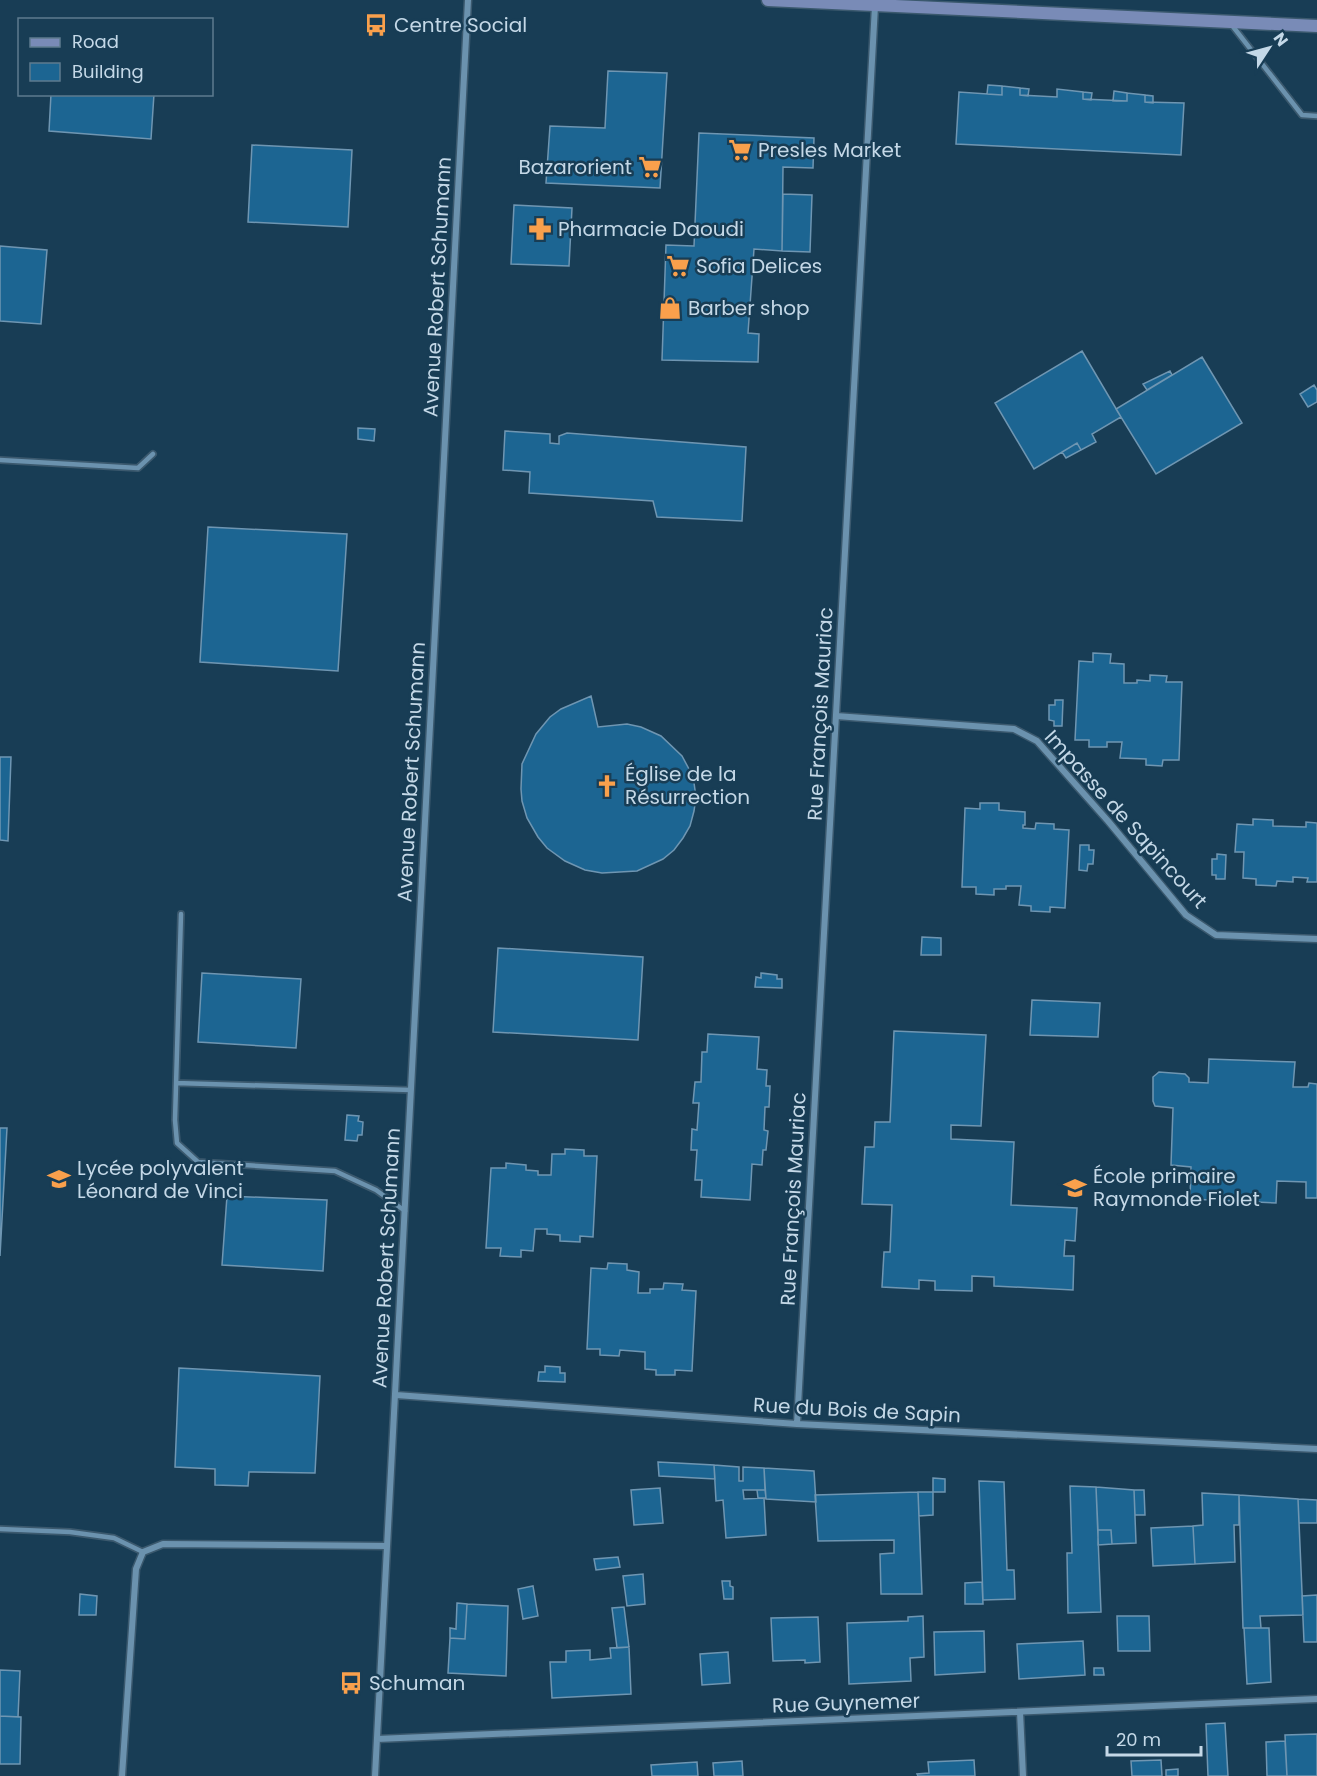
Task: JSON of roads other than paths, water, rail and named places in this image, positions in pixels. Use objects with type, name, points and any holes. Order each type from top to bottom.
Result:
[{"type":"street","name":"Avenue Robert Schumann","points":[[375,1776],[468,0]]},
{"type":"street","points":[[768,0],[1317,26]]},
{"type":"street","name":"Rue François Mauriac","points":[[797,1424],[875,5]]},
{"type":"street","name":"Impasse de Sapincourt","points":[[836,716],[1014,729],[1037,741],[1108,821],[1186,915],[1216,935],[1317,939]]},
{"type":"street","name":"Rue du Bois de Sapin","points":[[396,1395],[797,1424],[1317,1449]]},
{"type":"street","points":[[122,1776],[136,1569],[143,1552],[163,1544],[387,1546]]},
{"type":"street","name":"Rue Guynemer","points":[[377,1739],[1317,1699]]},
{"type":"street","points":[[1020,1712],[1023,1776]]},
{"type":"lane","points":[[1230,22],[1302,115],[1317,116]]},
{"type":"lane","points":[[0,460],[138,468],[153,454]]},
{"type":"lane","points":[[182,914],[175,1120],[177,1143],[198,1162],[335,1171],[376,1190],[405,1211]]},
{"type":"lane","points":[[176,1083],[411,1090]]},
{"type":"lane","points":[[0,1529],[70,1532],[114,1539],[143,1552]]},
{"type":"place","name":"Centre Social","points":[[376,25]]},
{"type":"place","name":"Presles Market","points":[[740,150]]},
{"type":"place","name":"Bazarorient","points":[[650,167]]},
{"type":"place","name":"Pharmacie Daoudi","points":[[540,229]]},
{"type":"place","name":"Sofia Delices","points":[[678,266]]},
{"type":"place","name":"Barber shop","points":[[670,308]]},
{"type":"place","name":"Église de la Résurrection","points":[[607,786]]},
{"type":"place","name":"Lycée polyvalent Léonard de Vinci","points":[[59,1179]]},
{"type":"place","name":"École primaire Raymonde Fiolet","points":[[1075,1188]]},
{"type":"place","name":"Schuman","points":[[351,1683]]}]
